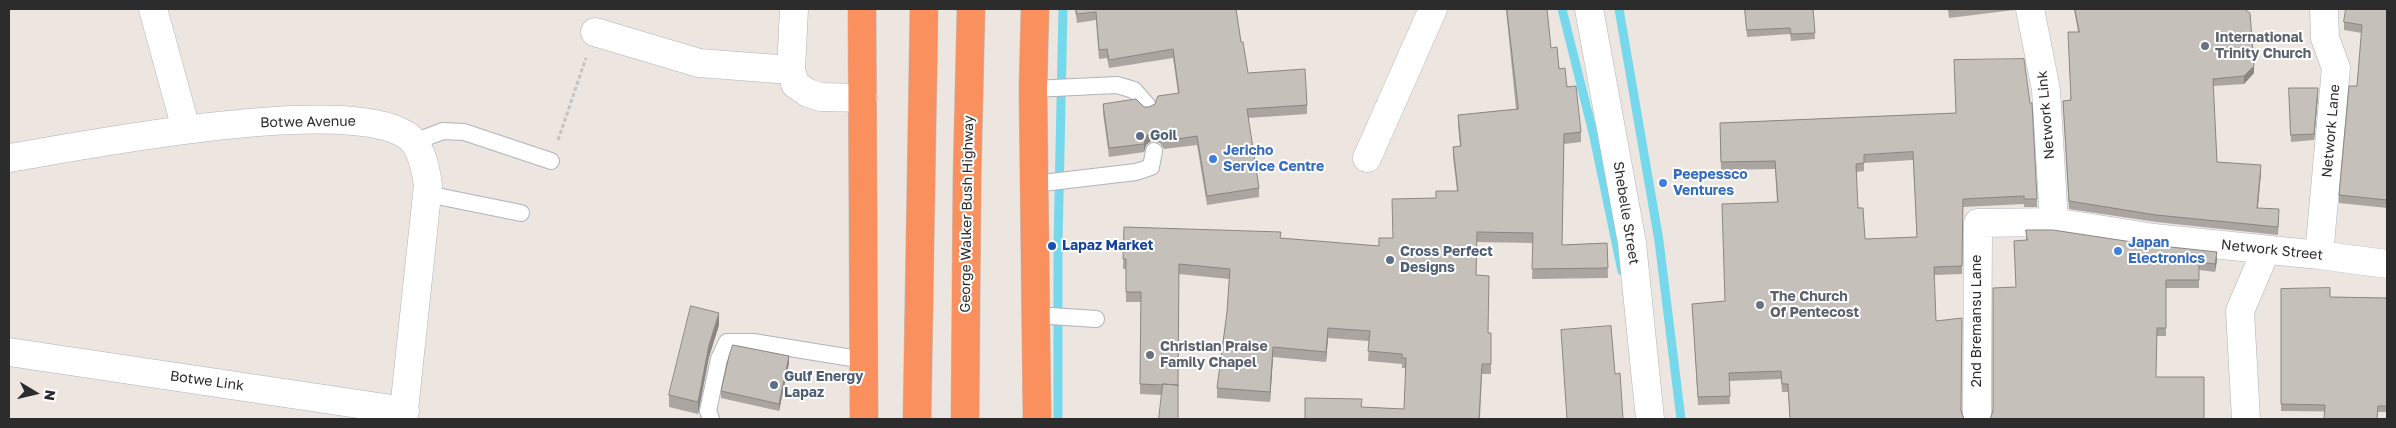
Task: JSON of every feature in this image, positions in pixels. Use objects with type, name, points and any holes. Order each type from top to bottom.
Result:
[{"type":"highway","points":[[862,9],[864,419]]},
{"type":"highway","points":[[917,419],[924,9]]},
{"type":"highway","name":"George Walker Bush Highway","points":[[965,419],[967,178],[971,9]]},
{"type":"highway","points":[[1035,9],[1032,90],[1037,419]]},
{"type":"street","points":[[153,9],[186,129]]},
{"type":"street","points":[[794,9],[791,70],[795,84],[808,93],[821,97],[863,98]]},
{"type":"street","points":[[1367,158],[1433,9]]},
{"type":"street","name":"Shebelle Street","points":[[1589,9],[1632,243],[1650,419]]},
{"type":"street","name":"Network Link","points":[[2030,9],[2046,90],[2054,222]]},
{"type":"street","name":"Network Lane","points":[[2320,255],[2336,68],[2325,38],[2324,9]]},
{"type":"street","points":[[595,32],[699,63],[791,70]]},
{"type":"street","name":"Botwe Avenue","points":[[9,158],[186,129],[285,120],[338,119],[365,121],[391,128],[414,142]]},
{"type":"street","points":[[404,415],[427,194],[425,166],[414,142]]},
{"type":"street","name":"Network Street","points":[[1978,223],[2054,222],[2154,238],[2320,255],[2387,264]]},
{"type":"street","name":"2nd Bremansu Lane","points":[[1977,419],[1978,223]]},
{"type":"street","points":[[2246,419],[2240,311],[2266,250]]},
{"type":"street","name":"Botwe Link","points":[[9,352],[404,415]]},
{"type":"lane","points":[[1032,90],[1117,85],[1134,90],[1148,106]]},
{"type":"lane","points":[[414,142],[443,131],[464,132],[551,161]]},
{"type":"lane","points":[[1034,184],[1136,172],[1151,166],[1154,151]]},
{"type":"lane","points":[[427,194],[520,213]]},
{"type":"lane","points":[[1035,315],[1096,319]]},
{"type":"lane","points":[[711,419],[708,412],[719,360],[728,342],[752,342],[864,360]]},
{"type":"path","points":[[551,161],[595,32]]},
{"type":"building","points":[[1076,9],[1236,9],[1248,73],[1305,69],[1307,105],[1247,109],[1259,188],[1207,196],[1197,136],[1164,141],[1160,134],[1151,133],[1146,136],[1144,144],[1109,148],[1103,104],[1136,99],[1144,107],[1149,107],[1155,104],[1158,96],[1179,93],[1173,49],[1109,60],[1107,49],[1099,50],[1096,12],[1077,14]]},
{"type":"building","points":[[1507,9],[1547,9],[1551,48],[1557,47],[1559,69],[1565,68],[1567,87],[1576,86],[1581,132],[1564,134],[1562,245],[1607,243],[1608,268],[1532,269],[1533,233],[1477,232],[1476,275],[1489,276],[1488,333],[1491,333],[1491,364],[1482,364],[1479,419],[1305,419],[1305,398],[1362,399],[1361,407],[1404,409],[1406,358],[1402,358],[1402,354],[1368,351],[1370,331],[1328,328],[1326,352],[1273,347],[1270,392],[1217,388],[1227,312],[1230,269],[1179,264],[1178,386],[1140,384],[1141,292],[1126,292],[1126,259],[1123,259],[1124,227],[1281,232],[1280,238],[1379,246],[1379,238],[1393,238],[1392,199],[1436,198],[1436,191],[1458,191],[1453,147],[1461,146],[1458,115],[1518,109]]},
{"type":"building","points":[[1745,9],[1813,9],[1815,33],[1791,34],[1790,28],[1747,30]]},
{"type":"building","points":[[2075,9],[2244,9],[2250,13],[2254,66],[2244,76],[2213,79],[2217,162],[2261,165],[2257,208],[2279,209],[2278,227],[2156,215],[2069,201],[2063,101],[2071,100],[2068,32],[2079,32]]},
{"type":"building","points":[[2346,9],[2387,9],[2387,200],[2339,195],[2349,86],[2357,86],[2362,25],[2344,22]]},
{"type":"building","points":[[2024,59],[2030,103],[2032,103],[2037,199],[2024,199],[2024,196],[1963,199],[1962,266],[1934,267],[1936,321],[1962,318],[1961,411],[1964,419],[1790,419],[1788,384],[1782,384],[1781,371],[1729,373],[1730,396],[1698,397],[1692,304],[1725,301],[1722,204],[1778,202],[1775,161],[1721,162],[1720,123],[1956,113],[1954,60]],"holes":[[[1913,152],[1917,237],[1865,239],[1863,208],[1858,208],[1856,164],[1864,163],[1864,155]]]},
{"type":"building","points":[[2289,88],[2318,88],[2314,134],[2291,135]]},
{"type":"building","points":[[2026,230],[2053,230],[2152,245],[2217,252],[2215,264],[2199,262],[2199,280],[2166,280],[2166,328],[2157,328],[2156,377],[2204,377],[2204,419],[1990,419],[1993,411],[1993,288],[2016,287],[2014,241],[2027,240]]},
{"type":"building","points":[[2330,288],[2330,297],[2387,298],[2387,406],[2378,406],[2377,419],[2324,419],[2325,405],[2281,404],[2281,289]]},
{"type":"building","points":[[691,306],[719,313],[709,345],[698,402],[669,395]]},
{"type":"building","points":[[1611,326],[1615,374],[1620,373],[1623,419],[1567,419],[1561,330]]},
{"type":"building","points":[[733,345],[789,356],[779,404],[721,391]]},
{"type":"building","points":[[1163,384],[1178,385],[1178,419],[1159,419]]},
{"type":"waterway","points":[[1058,419],[1058,244],[1063,9]]},
{"type":"waterway","points":[[1562,9],[1594,137],[1622,271]]},
{"type":"waterway","points":[[1619,9],[1659,241],[1681,419]]},
{"type":"place","name":"International Trinity Church","points":[[2205,46]]},
{"type":"place","name":"Goil","points":[[1140,136]]},
{"type":"place","name":"Jericho Service Centre","points":[[1213,159]]},
{"type":"place","name":"Peepessco Ventures","points":[[1663,183]]},
{"type":"place","name":"Lapaz Market","points":[[1052,246]]},
{"type":"place","name":"Japan Electronics","points":[[2118,251]]},
{"type":"place","name":"Cross Perfect Designs","points":[[1390,260]]},
{"type":"place","name":"The Church Of Pentecost","points":[[1760,305]]},
{"type":"place","name":"Christian Praise Family Chapel","points":[[1150,355]]},
{"type":"place","name":"Gulf Energy Lapaz","points":[[774,385]]}]
